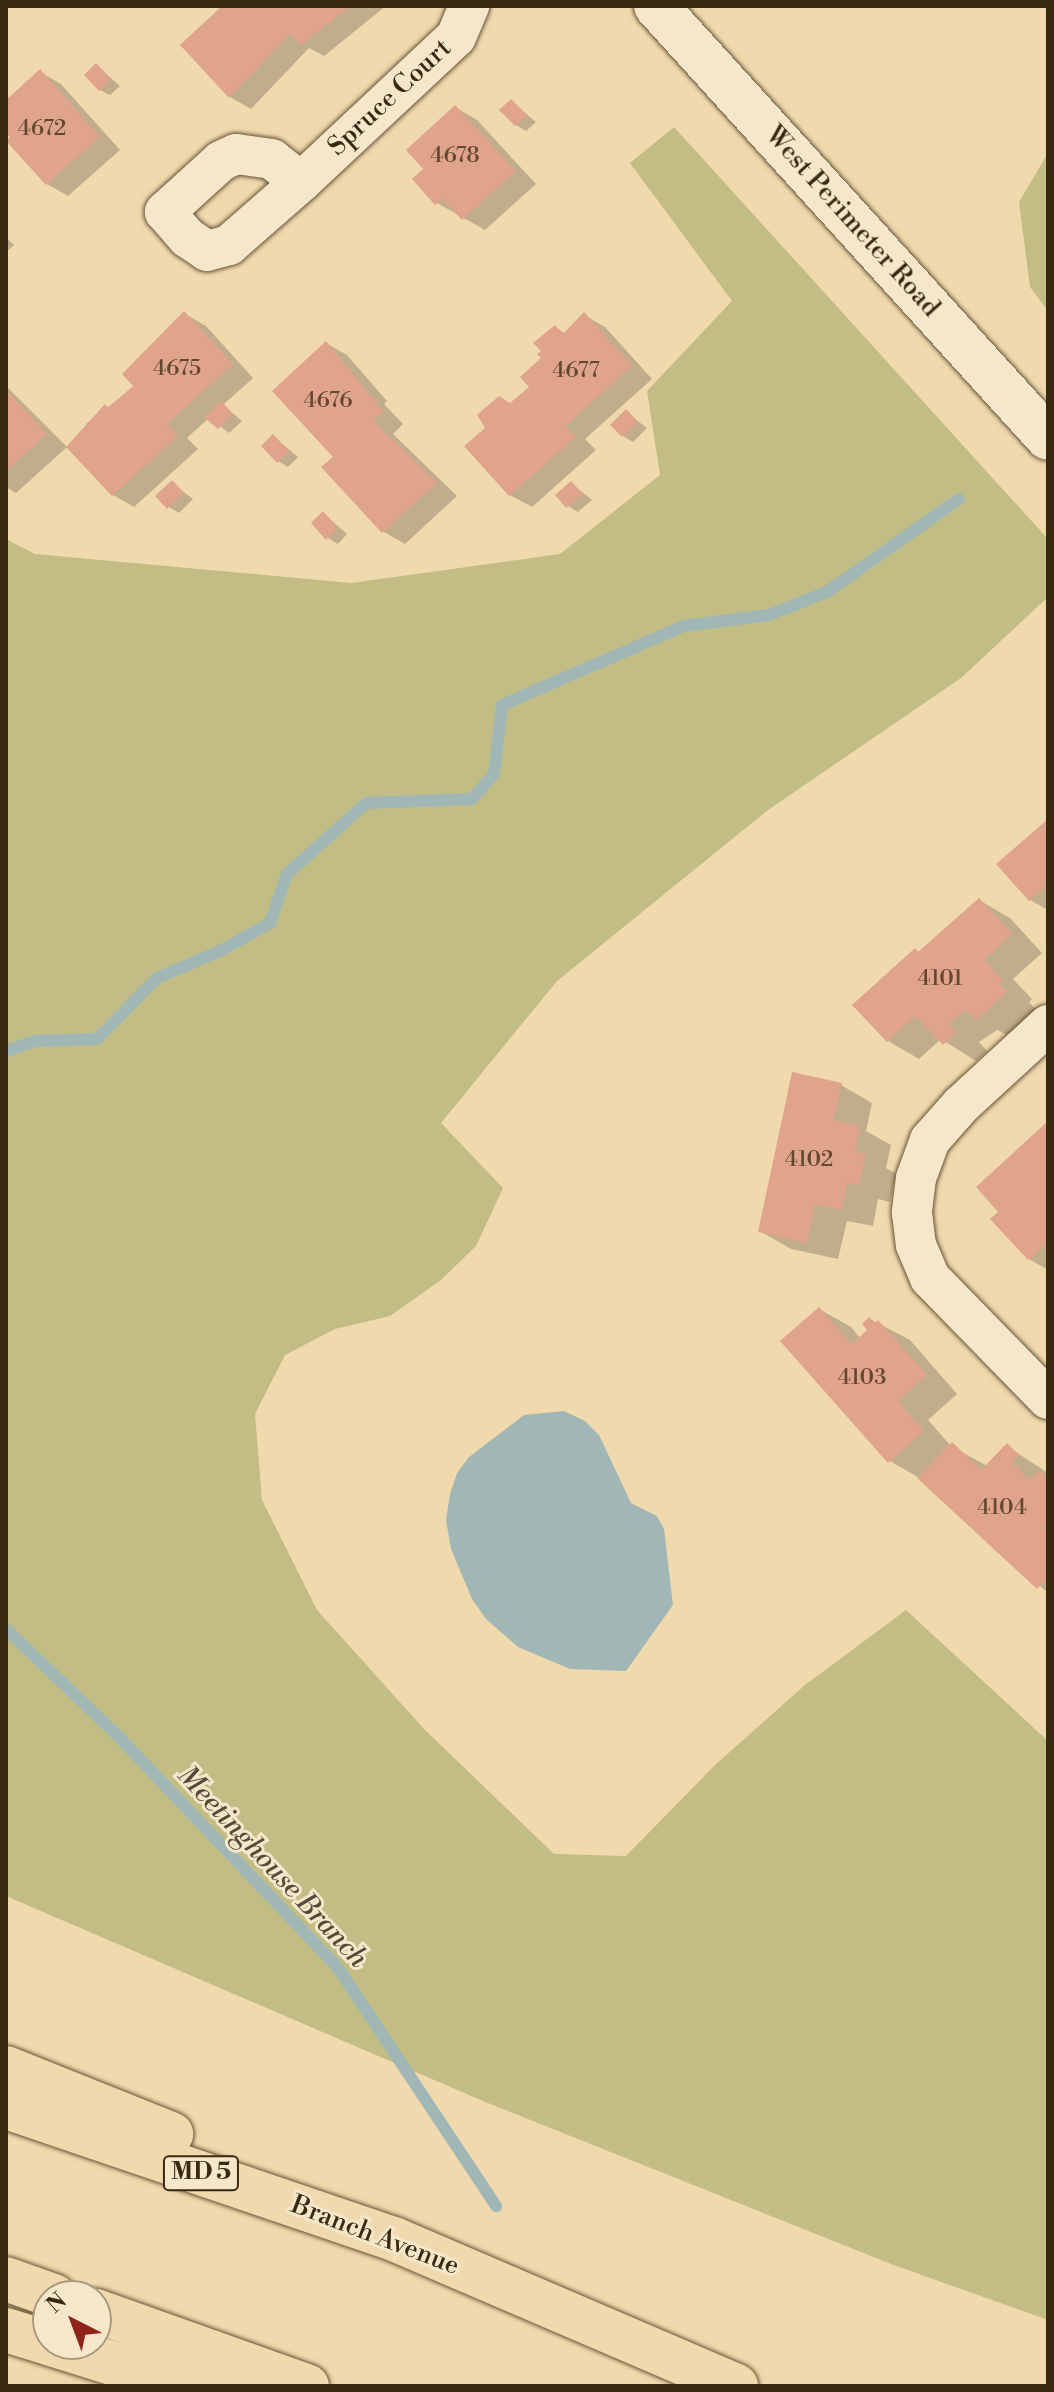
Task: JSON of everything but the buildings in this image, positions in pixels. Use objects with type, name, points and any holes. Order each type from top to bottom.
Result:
[{"type":"highway","points":[[6,2068],[353,2207],[396,2240]]},
{"type":"highway","name":"Branch Avenue","points":[[6,2107],[396,2240],[736,2386]]},
{"type":"highway","points":[[6,2279],[32,2288]]},
{"type":"highway","points":[[112,2317],[307,2386]]},
{"type":"highway","points":[[6,2330],[32,2338]]},
{"type":"highway","points":[[102,2360],[153,2376],[221,2386]]},
{"type":"street","name":"Spruce Court","points":[[301,182],[456,37],[469,6]]},
{"type":"street","name":"West Perimeter Road","points":[[656,6],[1048,438]]},
{"type":"street","points":[[1048,1025],[961,1105],[930,1140],[916,1178],[912,1213],[916,1245],[930,1278],[1048,1399]]},
{"type":"shaded area","points":[[674,127],[1048,539],[1048,597],[961,678],[768,810],[557,981],[441,1123],[503,1188],[476,1246],[441,1280],[390,1316],[335,1329],[285,1355],[255,1414],[262,1500],[317,1610],[425,1730],[554,1854],[626,1856],[715,1765],[805,1685],[906,1610],[1048,1741],[1048,2320],[891,2264],[483,2101],[6,1896],[6,539],[35,554],[351,583],[560,554],[660,475],[647,391],[732,301],[630,163]]},
{"type":"shaded area","points":[[1048,153],[1048,311],[1030,287],[1019,202]]},
{"type":"shaded area","points":[[564,1411],[585,1421],[599,1435],[631,1503],[657,1516],[664,1529],[673,1605],[626,1671],[570,1669],[518,1647],[486,1619],[472,1599],[451,1549],[446,1520],[450,1494],[457,1473],[469,1457],[524,1415]]},
{"type":"waterway","points":[[6,1051],[35,1041],[97,1039],[157,978],[218,952],[270,923],[287,874],[366,803],[472,799],[494,774],[502,705],[684,626],[769,615],[827,592],[959,499]]},
{"type":"waterway","name":"Meetinghouse Branch","points":[[6,1629],[119,1737],[338,1968],[496,2206]]}]
